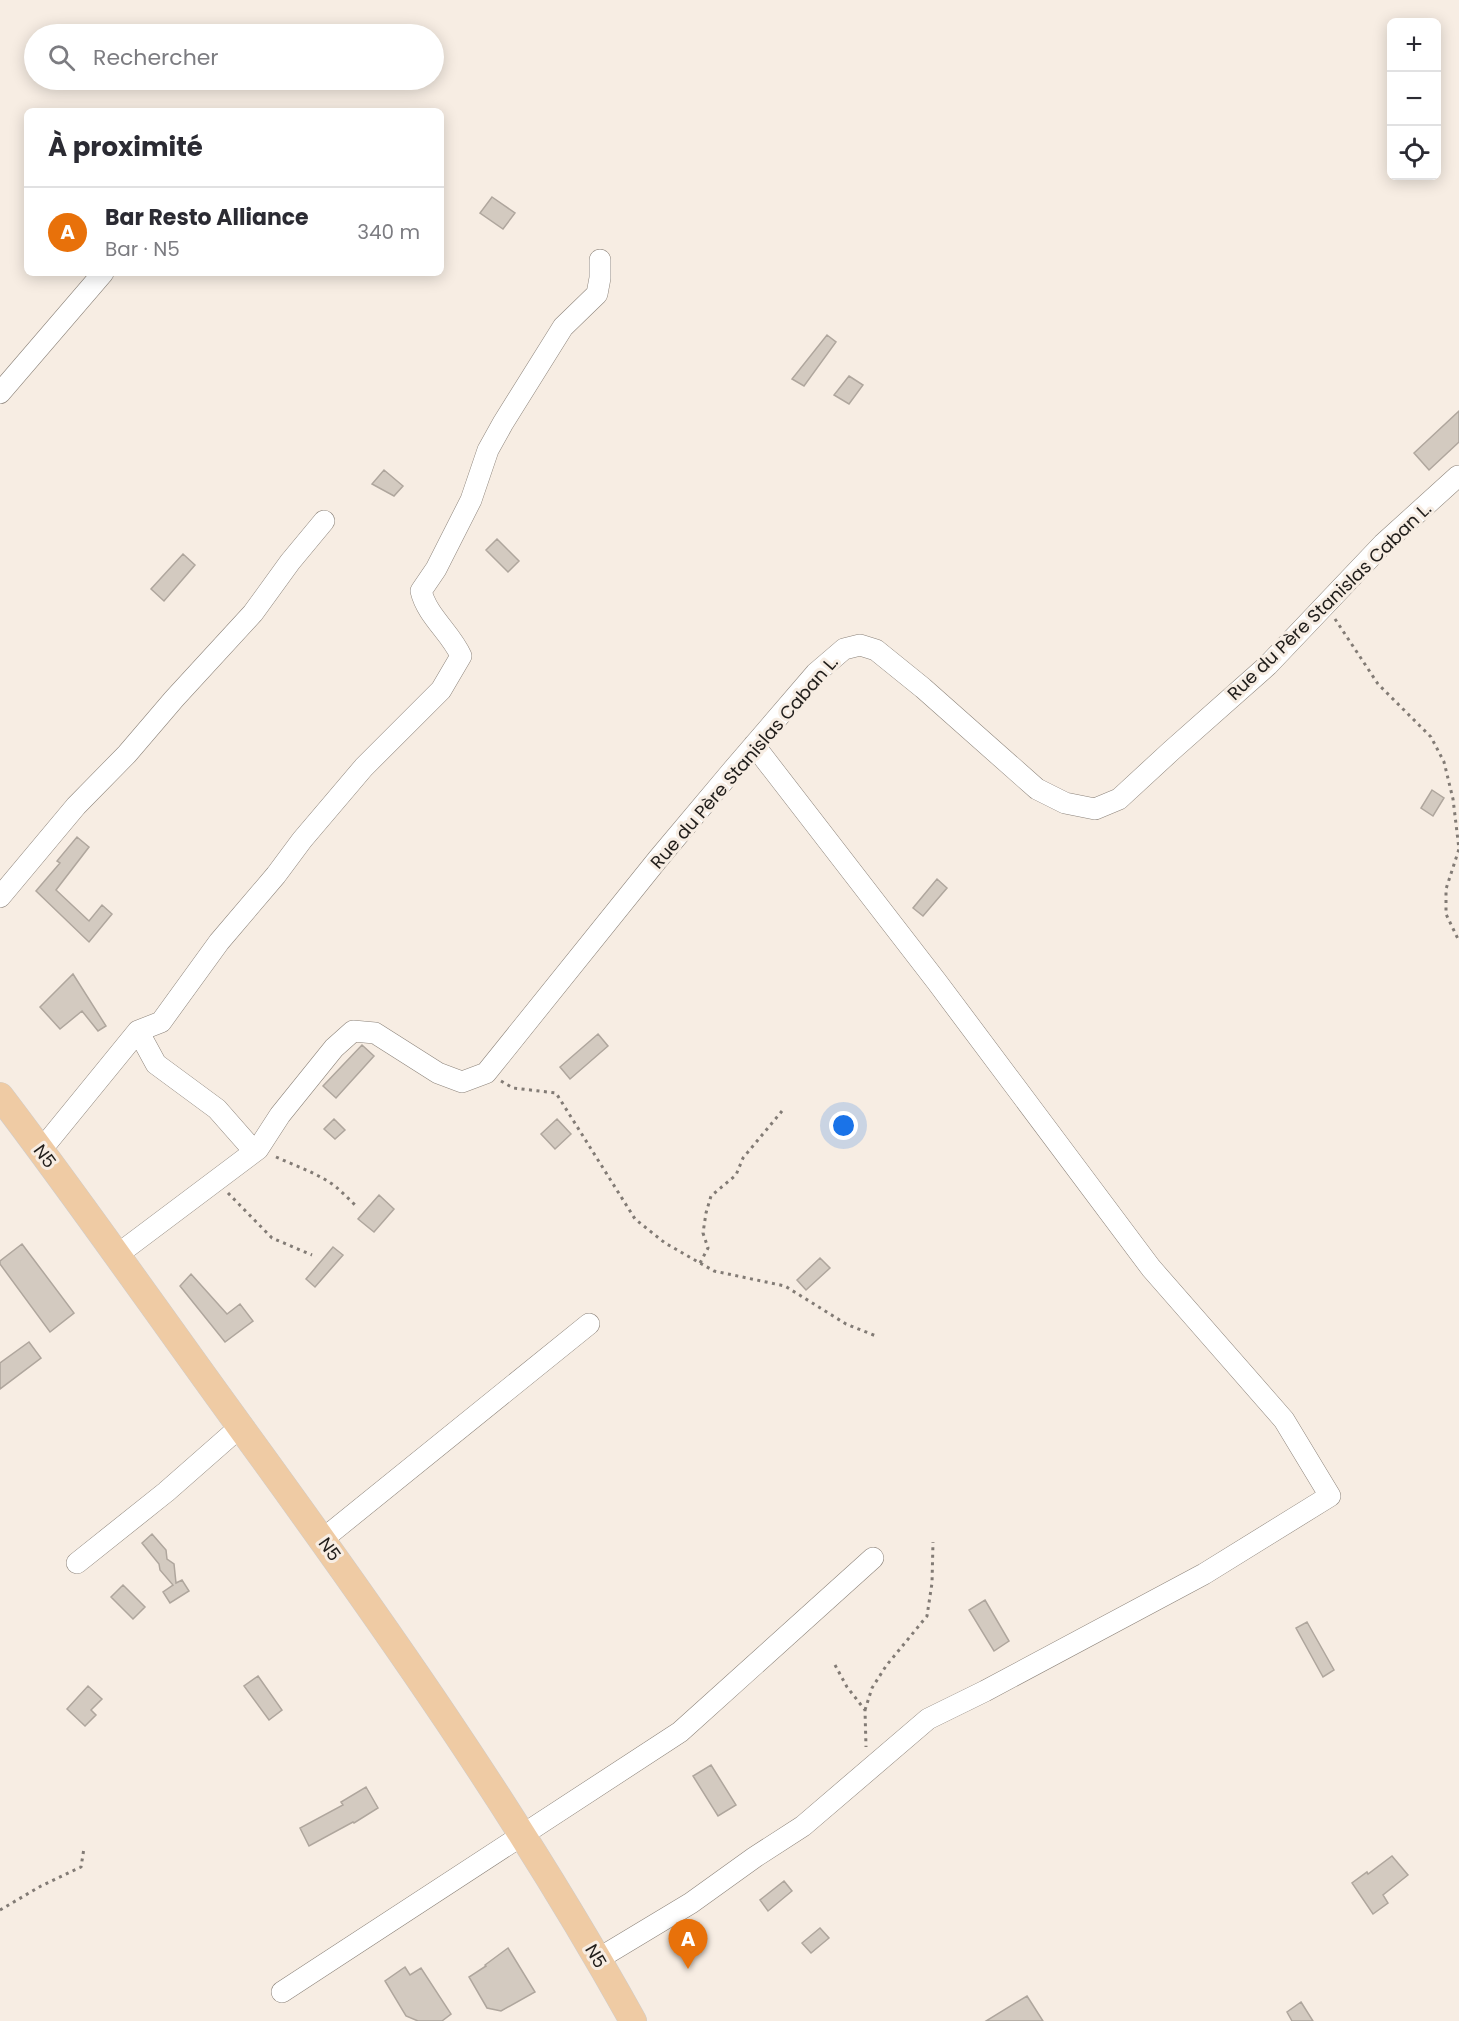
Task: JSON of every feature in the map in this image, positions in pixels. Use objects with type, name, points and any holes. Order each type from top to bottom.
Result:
[{"type":"main road","name":"N5","points":[[0,1096],[322,1539],[523,1834],[633,2021]]},
{"type":"street","points":[[41,1150],[138,1031],[161,1022],[219,942],[364,767],[441,690],[461,656],[455,642],[424,602],[421,591],[436,569],[471,500],[488,450],[503,423],[563,327],[597,294],[600,260]]},
{"type":"street","points":[[0,393],[100,276]]},
{"type":"street","name":"Rue du Père Stanislas Caban L.","points":[[486,1073],[658,859],[816,673],[837,654],[853,646],[867,646],[876,650],[923,688],[1037,789],[1065,803],[1095,809],[1119,799],[1268,665],[1383,544],[1458,476]]},
{"type":"street","points":[[0,897],[76,806],[253,614],[290,562],[324,521]]},
{"type":"street","points":[[598,1959],[691,1903],[803,1826],[928,1719],[1204,1574],[1330,1496],[1284,1420],[1151,1268],[944,991],[754,746]]},
{"type":"street","points":[[138,1031],[156,1064],[217,1109],[256,1150]]},
{"type":"street","points":[[117,1255],[256,1150],[280,1115],[334,1048],[353,1031],[375,1033],[438,1073],[462,1082],[486,1073]]},
{"type":"street","points":[[322,1539],[589,1324]]},
{"type":"street","points":[[77,1563],[166,1492],[240,1427]]},
{"type":"street","points":[[282,1992],[680,1732],[873,1558]]},
{"type":"path","points":[[1326,605],[1378,684],[1431,737],[1444,762],[1453,799],[1459,849],[1446,889],[1446,914],[1459,941]]},
{"type":"path","points":[[486,1073],[513,1088],[556,1093],[635,1219],[665,1243],[714,1271],[785,1286],[846,1324],[876,1336]]},
{"type":"path","points":[[700,1263],[708,1248],[704,1233],[711,1196],[736,1175],[743,1158],[782,1111]]},
{"type":"path","points":[[256,1150],[308,1170],[335,1186],[356,1206]]},
{"type":"path","points":[[216,1181],[272,1238],[312,1255]]},
{"type":"path","points":[[867,1773],[865,1710],[872,1688],[886,1665],[927,1616],[932,1583],[933,1542]]},
{"type":"path","points":[[835,1665],[847,1687],[865,1710]]},
{"type":"path","points":[[0,1910],[41,1886],[81,1867],[84,1848]]},
{"type":"building","points":[[492,197],[515,213],[503,229],[480,213]]},
{"type":"building","points":[[827,335],[836,342],[804,386],[792,379]]},
{"type":"building","points":[[849,376],[863,385],[849,404],[834,395]]},
{"type":"building","points":[[1459,411],[1459,442],[1429,470],[1414,453]]},
{"type":"building","points":[[384,470],[403,486],[394,496],[372,484]]},
{"type":"building","points":[[497,539],[519,561],[508,572],[486,550]]},
{"type":"building","points":[[183,554],[195,565],[164,601],[151,589]]},
{"type":"building","points":[[1432,790],[1444,798],[1433,816],[1421,808]]},
{"type":"building","points":[[77,837],[89,847],[56,890],[89,921],[102,905],[112,914],[89,942],[36,891],[60,863],[57,861]]},
{"type":"building","points":[[937,879],[947,888],[923,916],[913,908]]},
{"type":"building","points":[[73,974],[106,1026],[98,1031],[82,1011],[60,1029],[40,1007]]},
{"type":"building","points":[[598,1034],[608,1046],[570,1079],[560,1067]]},
{"type":"building","points":[[362,1045],[374,1056],[336,1098],[323,1086]]},
{"type":"building","points":[[334,1119],[345,1130],[335,1139],[324,1129]]},
{"type":"building","points":[[557,1119],[571,1134],[555,1149],[541,1134]]},
{"type":"building","points":[[379,1195],[394,1209],[374,1232],[358,1219]]},
{"type":"building","points":[[22,1244],[74,1313],[50,1332],[0,1264],[0,1261]]},
{"type":"building","points":[[333,1247],[343,1255],[315,1287],[306,1279]]},
{"type":"building","points":[[820,1258],[830,1268],[806,1290],[797,1280]]},
{"type":"building","points":[[191,1274],[227,1314],[240,1304],[253,1321],[225,1342],[180,1286]]},
{"type":"building","points":[[29,1342],[41,1358],[0,1389],[0,1363]]},
{"type":"building","points":[[152,1534],[166,1550],[167,1559],[174,1564],[176,1583],[182,1580],[189,1591],[170,1603],[163,1592],[173,1585],[142,1543]]},
{"type":"building","points":[[123,1585],[145,1607],[133,1619],[111,1597]]},
{"type":"building","points":[[985,1600],[1009,1641],[994,1651],[969,1610]]},
{"type":"building","points":[[1307,1622],[1334,1670],[1323,1677],[1296,1628]]},
{"type":"building","points":[[258,1676],[282,1710],[269,1720],[244,1686]]},
{"type":"building","points":[[88,1686],[102,1699],[91,1710],[96,1715],[85,1726],[67,1709]]},
{"type":"building","points":[[711,1765],[736,1805],[718,1816],[693,1776]]},
{"type":"building","points":[[366,1787],[378,1808],[309,1846],[300,1828],[343,1805],[341,1802]]},
{"type":"building","points":[[1392,1856],[1408,1875],[1383,1895],[1388,1903],[1373,1914],[1352,1883]]},
{"type":"building","points":[[784,1881],[792,1891],[768,1911],[760,1900]]},
{"type":"building","points":[[820,1928],[829,1938],[811,1953],[802,1943]]},
{"type":"building","points":[[508,1948],[535,1992],[501,2011],[487,2008],[469,1977]]},
{"type":"building","points":[[405,1967],[410,1975],[421,1968],[451,2014],[442,2021],[418,2021],[406,2016],[385,1981]]},
{"type":"building","points":[[1027,1996],[1043,2021],[986,2021]]},
{"type":"building","points":[[1301,2002],[1313,2021],[1292,2021],[1287,2012]]},
{"type":"place","name":"Bar Resto Alliance","points":[[688,1969]]}]
